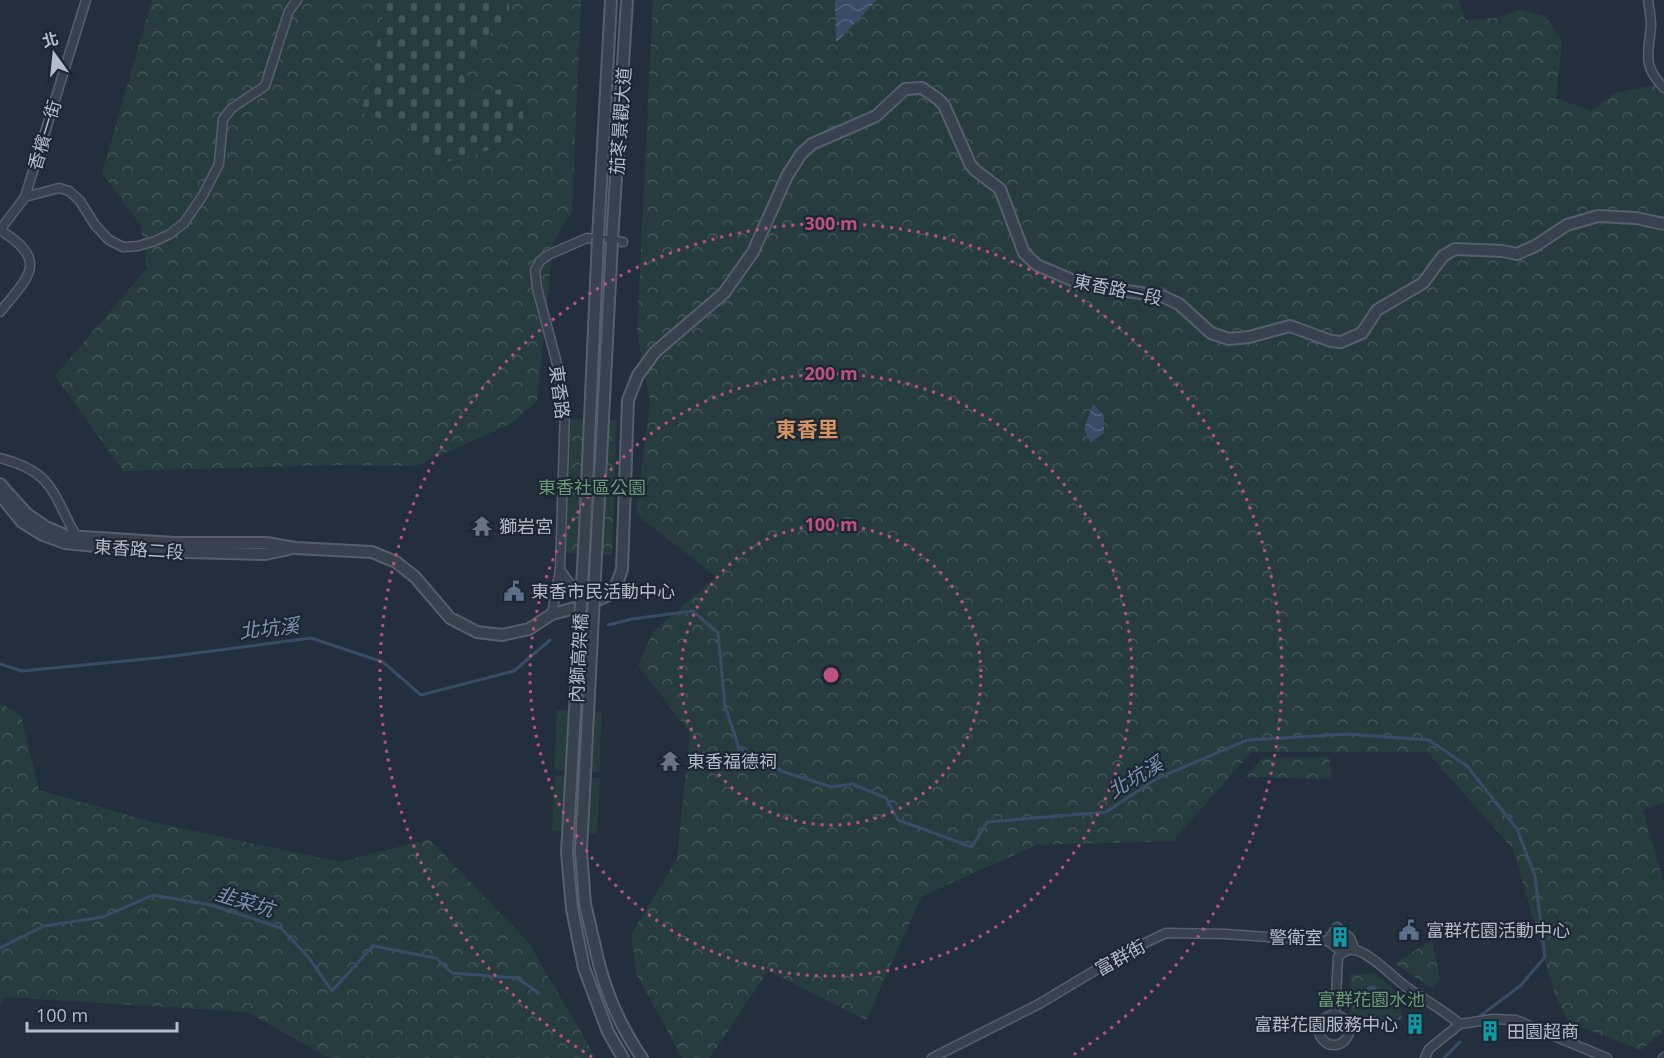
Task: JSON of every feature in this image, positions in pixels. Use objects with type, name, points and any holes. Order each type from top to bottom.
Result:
[{"type":"street","name":"香檳一街","points":[[0,230],[25,197],[86,0]]},
{"type":"street","points":[[25,197],[58,188],[69,191],[80,201],[95,225],[109,240],[123,247],[138,246],[170,234],[184,223],[203,195],[219,164],[223,119],[232,108],[265,86],[289,11],[297,0]]},
{"type":"street","name":"茄苳景觀大道","points":[[598,238],[611,0]]},
{"type":"street","name":"茄苳景觀大道","points":[[617,242],[627,0]]},
{"type":"street","points":[[1648,0],[1651,23],[1648,65],[1664,88]]},
{"type":"street","name":"東香路一段","points":[[552,614],[586,605],[613,593],[622,570],[628,400],[638,375],[655,352],[724,293],[753,252],[787,176],[801,154],[812,144],[876,116],[906,89],[922,88],[944,105],[970,164],[1000,189],[1024,253],[1037,265],[1079,283],[1164,297],[1179,304],[1210,333],[1229,339],[1249,337],[1290,326],[1331,341],[1341,342],[1362,333],[1377,310],[1423,283],[1443,256],[1455,249],[1471,248],[1517,254],[1535,246],[1567,225],[1598,216],[1636,218],[1664,224]]},
{"type":"street","points":[[0,230],[18,242],[29,256],[32,268],[27,278],[0,312]]},
{"type":"street","name":"東香路","points":[[552,614],[560,570],[565,410],[557,364],[537,288],[535,270],[540,261],[548,255],[587,238],[598,238]]},
{"type":"street","points":[[598,238],[617,242]]},
{"type":"street","name":"內獅高架橋","points":[[598,238],[567,853],[572,909],[584,968],[608,1032],[623,1058]]},
{"type":"street","name":"內獅高架橋","points":[[617,242],[581,851],[585,904],[605,987],[620,1021],[642,1058]]},
{"type":"street","name":"東香路二段","points":[[0,458],[20,464],[42,477],[51,486],[76,536]]},
{"type":"street","name":"東香路二段","points":[[0,484],[36,521],[67,536],[175,543],[266,543],[295,548],[372,552],[396,562],[415,577],[450,618],[477,632],[502,635],[529,629],[552,614]]},
{"type":"street","name":"東香路二段","points":[[0,495],[22,522],[43,535],[65,543],[146,551],[256,554],[295,548]]},
{"type":"street","points":[[560,570],[586,605]]},
{"type":"street","points":[[1342,952],[1328,941],[1337,927],[1350,938],[1354,950]]},
{"type":"street","name":"富群街","points":[[932,1058],[1039,1004],[1124,953],[1166,933],[1225,934],[1328,941]]},
{"type":"street","points":[[1335,1015],[1336,963],[1342,952],[1354,950],[1364,954],[1406,987],[1441,1008],[1460,1024]]},
{"type":"street","points":[[1425,1058],[1429,1049],[1460,1024],[1493,1019],[1516,1020],[1607,1058]]},
{"type":"green space","points":[[152,0],[581,0],[572,211],[553,243],[537,401],[510,424],[416,466],[337,465],[123,471],[55,376],[147,268],[141,226],[102,173]]},
{"type":"green space","points":[[387,0],[508,0],[512,23],[480,39],[461,70],[471,95],[517,86],[526,129],[492,149],[443,163],[405,125],[361,113]]},
{"type":"green space","points":[[653,0],[1459,0],[1465,20],[1496,18],[1520,10],[1545,16],[1562,41],[1556,98],[1591,111],[1617,92],[1652,86],[1664,87],[1664,803],[1643,810],[1664,884],[1664,1031],[1641,1050],[1568,1022],[1555,996],[1513,849],[1427,752],[1251,752],[1173,841],[1037,845],[922,896],[866,1020],[768,971],[710,1058],[682,1058],[637,975],[631,935],[677,858],[690,733],[638,665],[653,632],[716,577],[636,514],[650,402],[637,332]]},
{"type":"green space","name":"東香社區公園","points":[[571,419],[617,420],[612,555],[566,553]]},
{"type":"green space","points":[[0,703],[21,716],[39,790],[152,822],[340,862],[429,839],[528,942],[596,1058],[329,1058],[247,1012],[5,997],[0,1007]]},
{"type":"green space","points":[[557,710],[602,712],[599,772],[554,770]]},
{"type":"green space","points":[[1329,757],[1332,779],[1245,777],[1263,758]]},
{"type":"green space","points":[[555,776],[600,778],[597,834],[552,831]]},
{"type":"green space","points":[[1432,940],[1440,980],[1432,989],[1395,963]]},
{"type":"green space","name":"富群花園水池","points":[[1350,974],[1375,974],[1400,995],[1402,1020],[1349,1020]]},
{"type":"water","points":[[836,0],[877,0],[836,43],[835,4]]},
{"type":"water","points":[[1093,404],[1104,415],[1104,433],[1091,442],[1084,429]]},
{"type":"water","points":[[1369,986],[1375,986],[1379,993],[1375,1000],[1369,1000],[1365,996],[1365,990]]},
{"type":"waterway","name":"北坑溪","points":[[608,625],[632,619],[693,611],[718,633],[725,706],[739,748],[784,772],[832,787],[852,784],[886,798],[898,820],[972,847],[987,822],[1106,812],[1156,779],[1247,740],[1348,734],[1429,740],[1467,766],[1517,829],[1535,876],[1545,957],[1520,986],[1476,1019]]},
{"type":"waterway","name":"北坑溪","points":[[0,664],[22,671],[166,657],[311,638],[383,662],[421,695],[514,671],[550,640]]},
{"type":"waterway","name":"韭菜坑","points":[[0,948],[44,926],[103,917],[153,895],[211,905],[281,928],[309,958],[332,991],[373,946],[436,958],[452,973],[517,978],[539,993]]},
{"type":"waterway","name":"北坑溪","points":[[1444,1058],[1460,1042]]},
{"type":"place","name":"獅岩宮","points":[[482,526]]},
{"type":"place","name":"東香市民活動中心","points":[[514,591]]},
{"type":"place","name":"東香福德祠","points":[[670,761]]},
{"type":"place","name":"富群花園活動中心","points":[[1409,930]]},
{"type":"place","name":"警衛室","points":[[1340,937]]},
{"type":"place","name":"富群花園服務中心","points":[[1415,1024]]},
{"type":"place","name":"田園超商","points":[[1490,1031]]},
{"type":"district","name":"東香里","points":[[807,429]]}]
